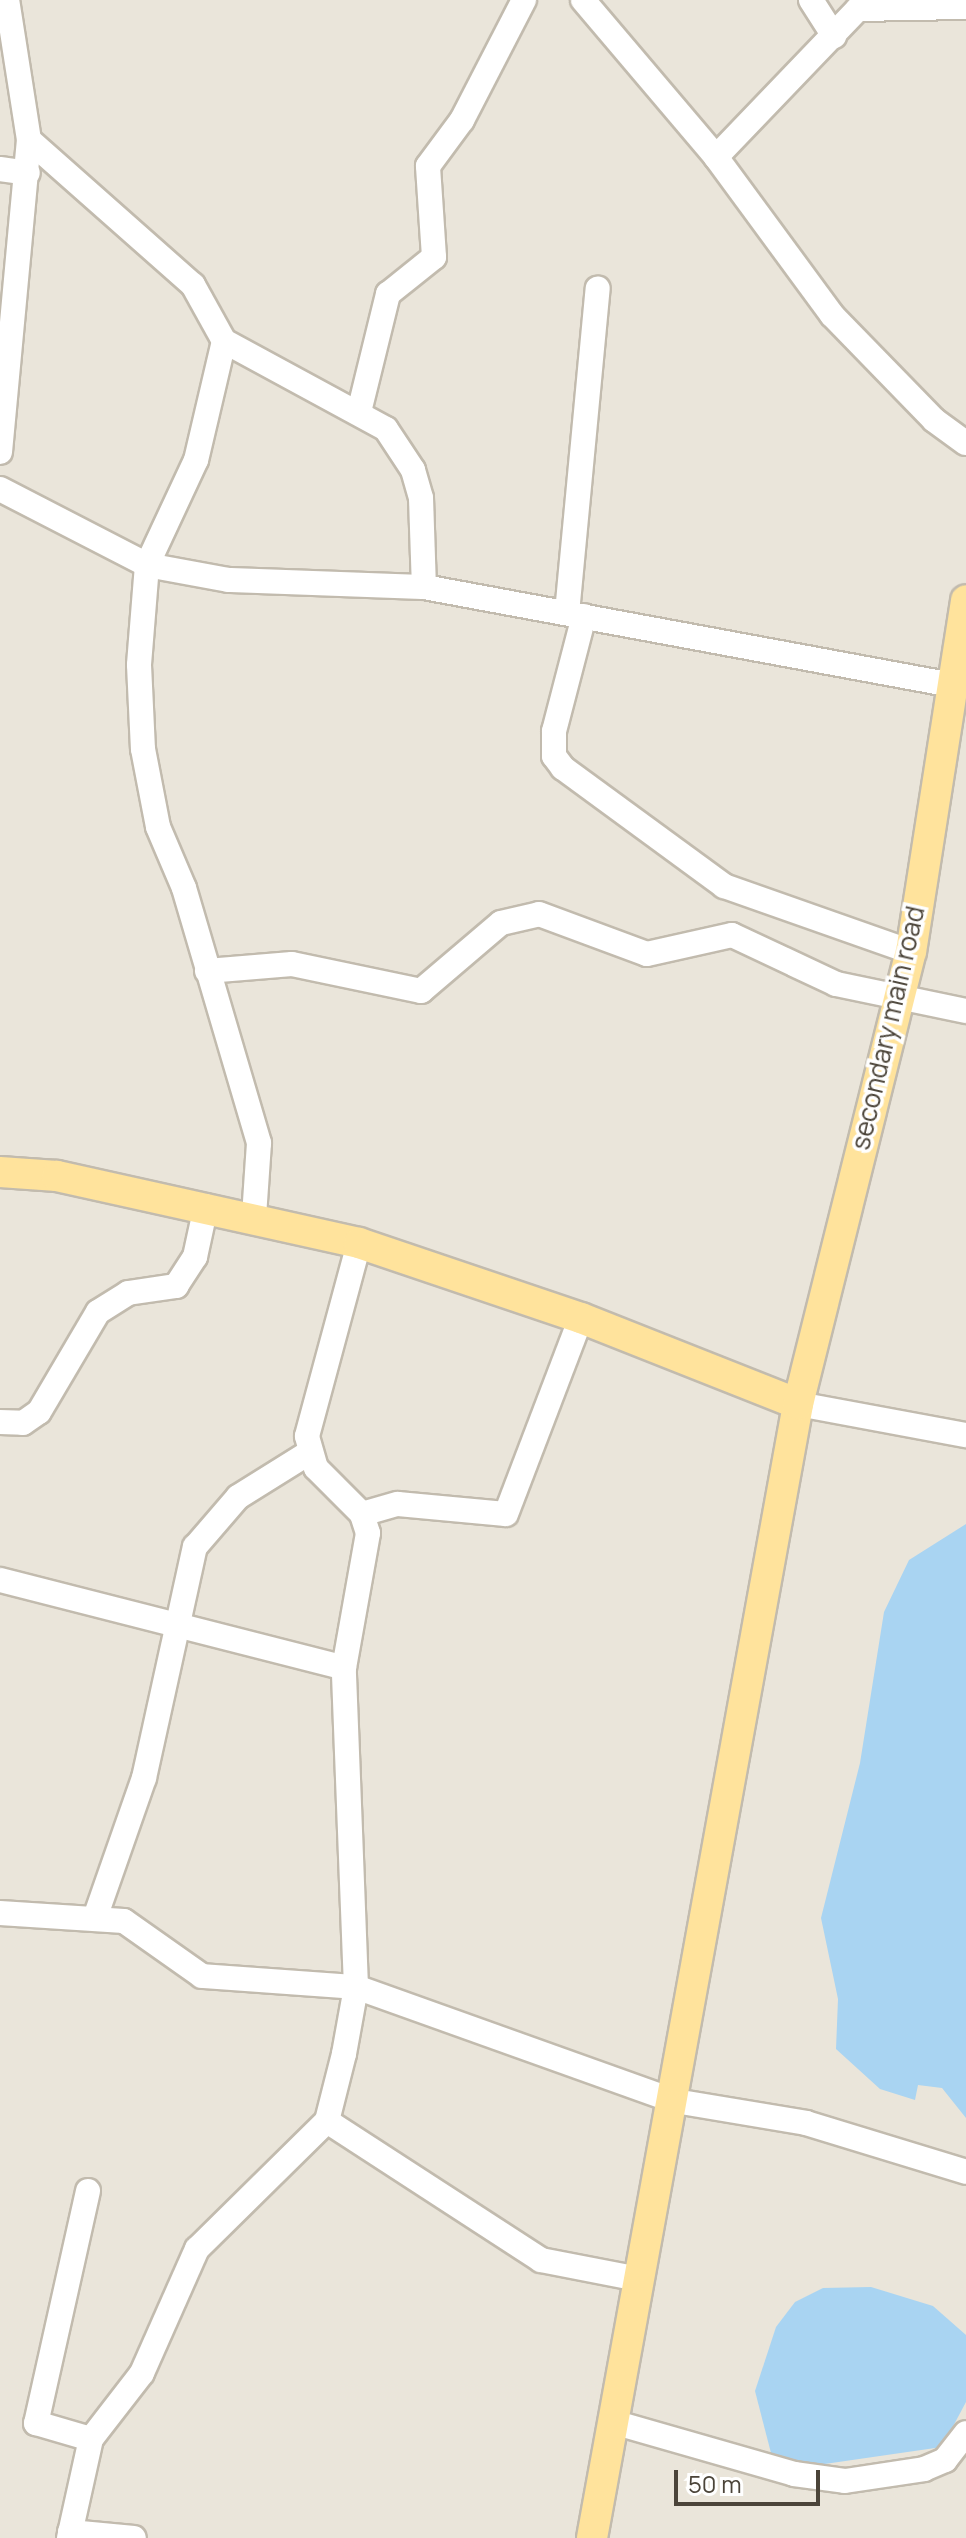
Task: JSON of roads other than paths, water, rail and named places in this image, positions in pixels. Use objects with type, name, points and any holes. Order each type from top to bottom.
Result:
[{"type":"main road","name":"secondary main road","points":[[592,2538],[675,2101],[798,1404],[896,1002],[911,952],[966,600]]},
{"type":"main road","points":[[0,1172],[57,1176],[254,1216],[359,1243],[581,1318],[798,1404]]},
{"type":"street","points":[[0,452],[29,140],[7,0]]},
{"type":"street","points":[[359,412],[388,294],[434,257],[428,166],[462,120],[524,0]]},
{"type":"street","points":[[583,0],[716,157],[832,315],[934,420],[966,443]]},
{"type":"street","points":[[811,0],[834,36]]},
{"type":"street","points":[[716,157],[834,36],[859,4],[966,7],[961,0]]},
{"type":"street","points":[[29,140],[193,285],[224,341],[386,429],[413,470],[425,536],[424,587]]},
{"type":"street","points":[[0,169],[28,173]]},
{"type":"street","points":[[598,288],[575,615],[554,731],[554,756],[563,768],[724,886],[911,952]]},
{"type":"street","points":[[224,341],[196,460],[147,565],[139,636],[143,749],[158,827],[207,971],[259,1143],[254,1216]]},
{"type":"street","points":[[0,489],[147,565],[229,580],[424,587],[952,685]]},
{"type":"street","points":[[207,971],[292,964],[421,991],[501,923],[539,914],[614,948],[647,954],[732,935],[836,984],[896,1002],[954,1008],[966,997]]},
{"type":"street","points":[[0,1422],[23,1423],[39,1412],[98,1312],[128,1293],[176,1286],[195,1257],[206,1206]]},
{"type":"street","points":[[134,2538],[70,2535],[91,2439],[142,2373],[197,2249],[327,2121],[356,1987],[344,1668],[367,1546],[362,1514],[331,1485],[310,1452],[316,1385],[359,1243]]},
{"type":"street","points":[[362,1514],[398,1504],[506,1514],[581,1318]]},
{"type":"street","points":[[798,1404],[966,1435]]},
{"type":"street","points":[[96,1915],[144,1778],[175,1623],[206,1527],[238,1497],[310,1452]]},
{"type":"street","points":[[0,1580],[344,1668]]},
{"type":"street","points":[[0,1913],[38,1920],[96,1915],[136,1925],[202,1976],[356,1987],[675,2101],[806,2123],[966,2172]]},
{"type":"street","points":[[327,2121],[541,2260],[639,2279]]},
{"type":"street","points":[[88,2191],[36,2423],[91,2439]]},
{"type":"street","points":[[613,2422],[845,2481],[924,2469],[945,2460],[966,2433]]},
{"type":"water","points":[[966,1524],[966,2118],[942,2088],[918,2085],[915,2100],[880,2089],[836,2049],[838,1999],[821,1918],[860,1763],[884,1612],[909,1560]]},
{"type":"water","points":[[871,2287],[933,2306],[966,2335],[966,2402],[942,2447],[797,2468],[771,2453],[755,2391],[776,2327],[795,2302],[823,2288]]}]
